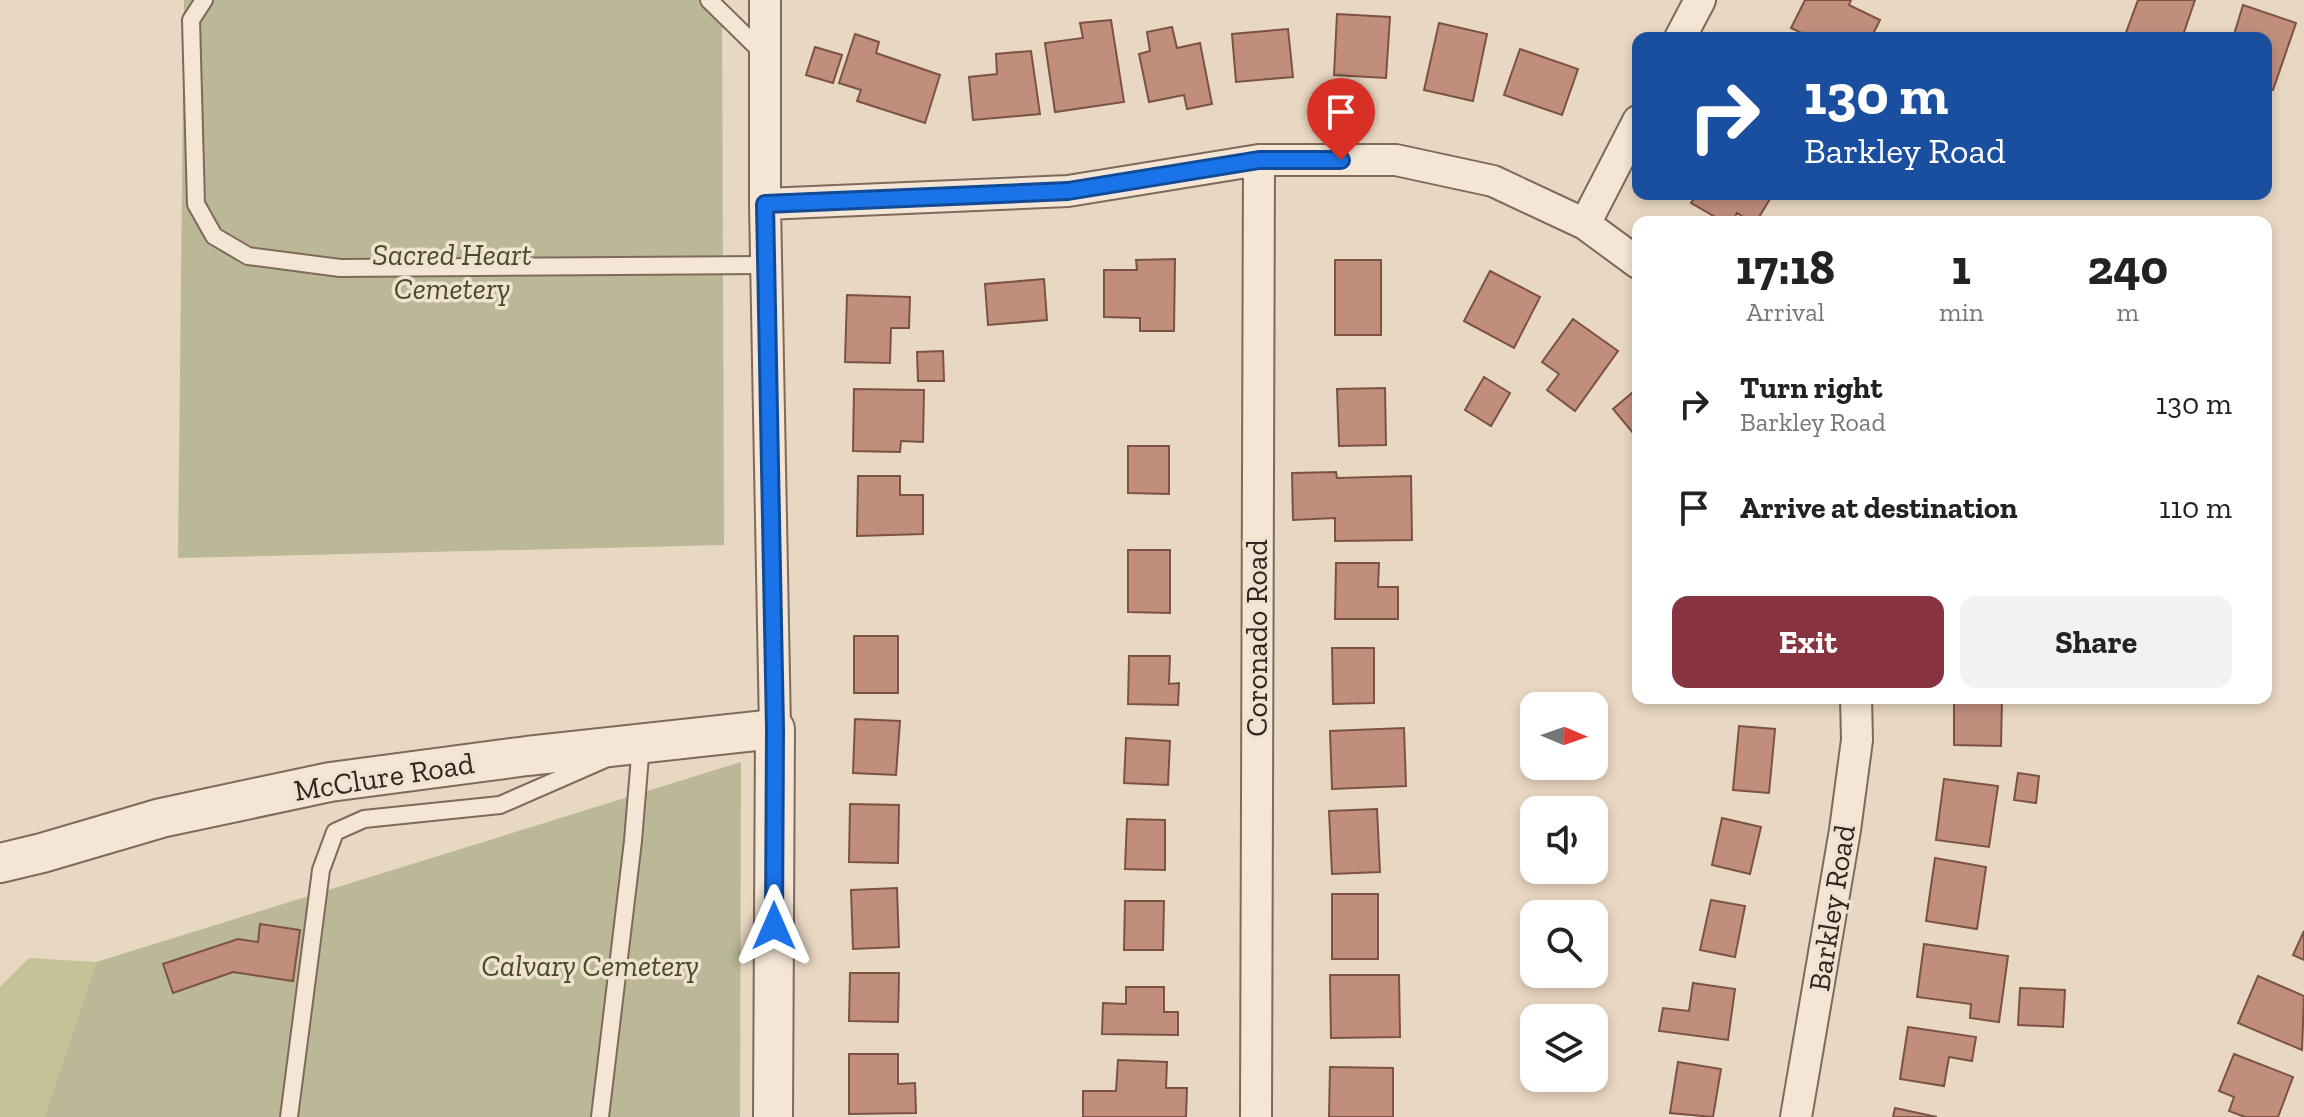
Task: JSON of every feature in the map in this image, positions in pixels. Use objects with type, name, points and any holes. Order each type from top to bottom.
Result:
[{"type":"street","points":[[765,0],[765,204],[775,729],[773,1117]]},
{"type":"street","points":[[1683,32],[1700,0]]},
{"type":"street","points":[[1585,224],[1632,133]]},
{"type":"street","points":[[765,204],[1068,191],[1259,160],[1396,160],[1493,181],[1585,224],[1632,259]]},
{"type":"street","name":"Coronado Road","points":[[1256,1117],[1259,160]]},
{"type":"street","name":"Barkley Road","points":[[1796,1117],[1845,830],[1857,740],[1856,704]]},
{"type":"street","name":"McClure Road","points":[[0,863],[161,818],[330,782],[775,729]]},
{"type":"lane","points":[[204,0],[191,20],[196,204],[214,236],[248,256],[340,268],[766,265]]},
{"type":"lane","points":[[709,0],[765,55]]},
{"type":"lane","points":[[289,1117],[321,870],[335,832],[364,819],[500,805],[641,744],[633,841],[600,1117]]},
{"type":"shaded area","points":[[29,958],[96,962],[44,1117],[0,1117],[0,987]]},
{"type":"green space","name":"Sacred Heart Cemetery","points":[[184,0],[722,0],[724,545],[178,558]]},
{"type":"green space","name":"Calvary Cemetery","points":[[741,762],[740,1117],[44,1117],[96,962]]},
{"type":"building","points":[[1805,0],[1851,0],[1849,5],[1880,20],[1874,32],[1799,32],[1791,28]]},
{"type":"building","points":[[2138,0],[2195,0],[2184,32],[2126,32]]},
{"type":"building","points":[[2243,5],[2296,23],[2273,90],[2272,32],[2235,32]]},
{"type":"building","points":[[1337,14],[1390,17],[1386,78],[1334,75]]},
{"type":"building","points":[[1111,20],[1124,102],[1055,112],[1045,43],[1083,38],[1080,23]]},
{"type":"building","points":[[1439,23],[1487,34],[1473,101],[1424,90]]},
{"type":"building","points":[[1172,27],[1177,48],[1200,43],[1212,104],[1187,109],[1184,95],[1149,102],[1139,54],[1150,51],[1147,32]]},
{"type":"building","points":[[1288,29],[1293,77],[1236,82],[1232,34]]},
{"type":"building","points":[[855,34],[879,42],[876,53],[940,75],[925,123],[857,101],[861,90],[839,83]]},
{"type":"building","points":[[815,47],[842,55],[833,83],[806,75]]},
{"type":"building","points":[[1520,49],[1578,69],[1562,115],[1504,95]]},
{"type":"building","points":[[1031,51],[1040,114],[973,120],[969,77],[997,74],[996,54]]},
{"type":"building","points":[[1693,200],[1769,200],[1760,216],[1737,213],[1735,216],[1714,216],[1691,203]]},
{"type":"building","points":[[1175,259],[1174,331],[1140,331],[1140,318],[1104,317],[1104,270],[1137,270],[1136,260]]},
{"type":"building","points":[[1335,260],[1381,260],[1381,335],[1335,335]]},
{"type":"building","points":[[1490,271],[1540,297],[1514,348],[1464,321]]},
{"type":"building","points":[[1044,279],[1047,320],[988,325],[985,284]]},
{"type":"building","points":[[847,295],[910,297],[909,328],[891,328],[890,363],[845,362]]},
{"type":"building","points":[[1573,319],[1618,351],[1575,411],[1547,390],[1559,374],[1542,362]]},
{"type":"building","points":[[943,351],[944,381],[918,381],[917,352]]},
{"type":"building","points":[[1484,377],[1510,393],[1491,426],[1465,410]]},
{"type":"building","points":[[1385,388],[1386,445],[1339,446],[1337,389]]},
{"type":"building","points":[[854,389],[924,390],[923,442],[901,441],[900,452],[853,451]]},
{"type":"building","points":[[1632,393],[1632,432],[1613,409]]},
{"type":"building","points":[[1128,446],[1169,446],[1169,494],[1128,493]]},
{"type":"building","points":[[1336,472],[1337,478],[1411,476],[1412,540],[1335,541],[1335,518],[1293,520],[1292,473]]},
{"type":"building","points":[[858,476],[900,476],[900,495],[923,495],[923,534],[857,536]]},
{"type":"building","points":[[1128,550],[1170,550],[1170,613],[1128,612]]},
{"type":"building","points":[[1336,563],[1379,563],[1378,587],[1398,587],[1398,619],[1335,619]]},
{"type":"building","points":[[854,636],[898,636],[898,693],[854,693]]},
{"type":"building","points":[[1332,648],[1374,648],[1374,703],[1333,704]]},
{"type":"building","points":[[1129,656],[1170,656],[1169,684],[1179,683],[1178,705],[1128,704]]},
{"type":"building","points":[[1954,704],[2002,704],[2001,746],[1954,745]]},
{"type":"building","points":[[855,719],[900,721],[896,775],[853,773]]},
{"type":"building","points":[[1739,726],[1775,729],[1769,793],[1733,790]]},
{"type":"building","points":[[1404,728],[1406,786],[1332,789],[1330,731]]},
{"type":"building","points":[[1126,738],[1170,741],[1168,785],[1124,783]]},
{"type":"building","points":[[2018,773],[2039,776],[2036,803],[2014,800]]},
{"type":"building","points":[[1944,779],[1998,786],[1989,847],[1936,840]]},
{"type":"building","points":[[850,804],[899,805],[898,863],[849,862]]},
{"type":"building","points":[[1377,809],[1380,872],[1332,874],[1329,811]]},
{"type":"building","points":[[1722,818],[1761,827],[1750,874],[1712,865]]},
{"type":"building","points":[[1127,819],[1165,820],[1165,870],[1125,869]]},
{"type":"building","points":[[1935,858],[1986,867],[1977,929],[1926,921]]},
{"type":"building","points":[[897,888],[899,947],[853,949],[851,890]]},
{"type":"building","points":[[1332,894],[1378,894],[1378,959],[1332,959]]},
{"type":"building","points":[[1711,900],[1745,906],[1735,957],[1700,950]]},
{"type":"building","points":[[1125,901],[1164,901],[1163,950],[1124,950]]},
{"type":"building","points":[[260,924],[300,930],[293,981],[233,972],[173,993],[163,964],[238,939],[258,942]]},
{"type":"building","points":[[2304,931],[2304,960],[2293,955]]},
{"type":"building","points":[[1924,944],[2008,956],[1999,1022],[1970,1018],[1971,1004],[1917,997]]},
{"type":"building","points":[[850,973],[899,973],[898,1022],[849,1021]]},
{"type":"building","points":[[1330,975],[1399,975],[1400,1037],[1331,1038]]},
{"type":"building","points":[[2258,976],[2304,996],[2302,1050],[2238,1023]]},
{"type":"building","points":[[1693,983],[1735,989],[1728,1040],[1659,1031],[1663,1008],[1689,1011]]},
{"type":"building","points":[[1126,987],[1164,987],[1164,1012],[1178,1012],[1178,1035],[1102,1034],[1103,1003],[1126,1004]]},
{"type":"building","points":[[2020,988],[2065,990],[2063,1027],[2018,1025]]},
{"type":"building","points":[[1908,1027],[1976,1037],[1972,1061],[1949,1057],[1944,1086],[1900,1079]]},
{"type":"building","points":[[849,1054],[898,1054],[898,1084],[915,1083],[916,1113],[849,1114]]},
{"type":"building","points":[[2234,1054],[2293,1077],[2278,1117],[2245,1117],[2229,1111],[2234,1097],[2219,1091]]},
{"type":"building","points":[[1118,1060],[1167,1062],[1166,1088],[1187,1088],[1186,1117],[1083,1117],[1083,1091],[1116,1091]]},
{"type":"building","points":[[1678,1062],[1721,1069],[1713,1117],[1670,1113]]},
{"type":"building","points":[[1330,1067],[1393,1068],[1393,1117],[1329,1117]]},
{"type":"building","points":[[1895,1108],[1937,1117],[1893,1117]]},
{"type":"route","points":[[774,926],[775,729],[765,204],[1068,191],[1259,160],[1341,160]]}]
